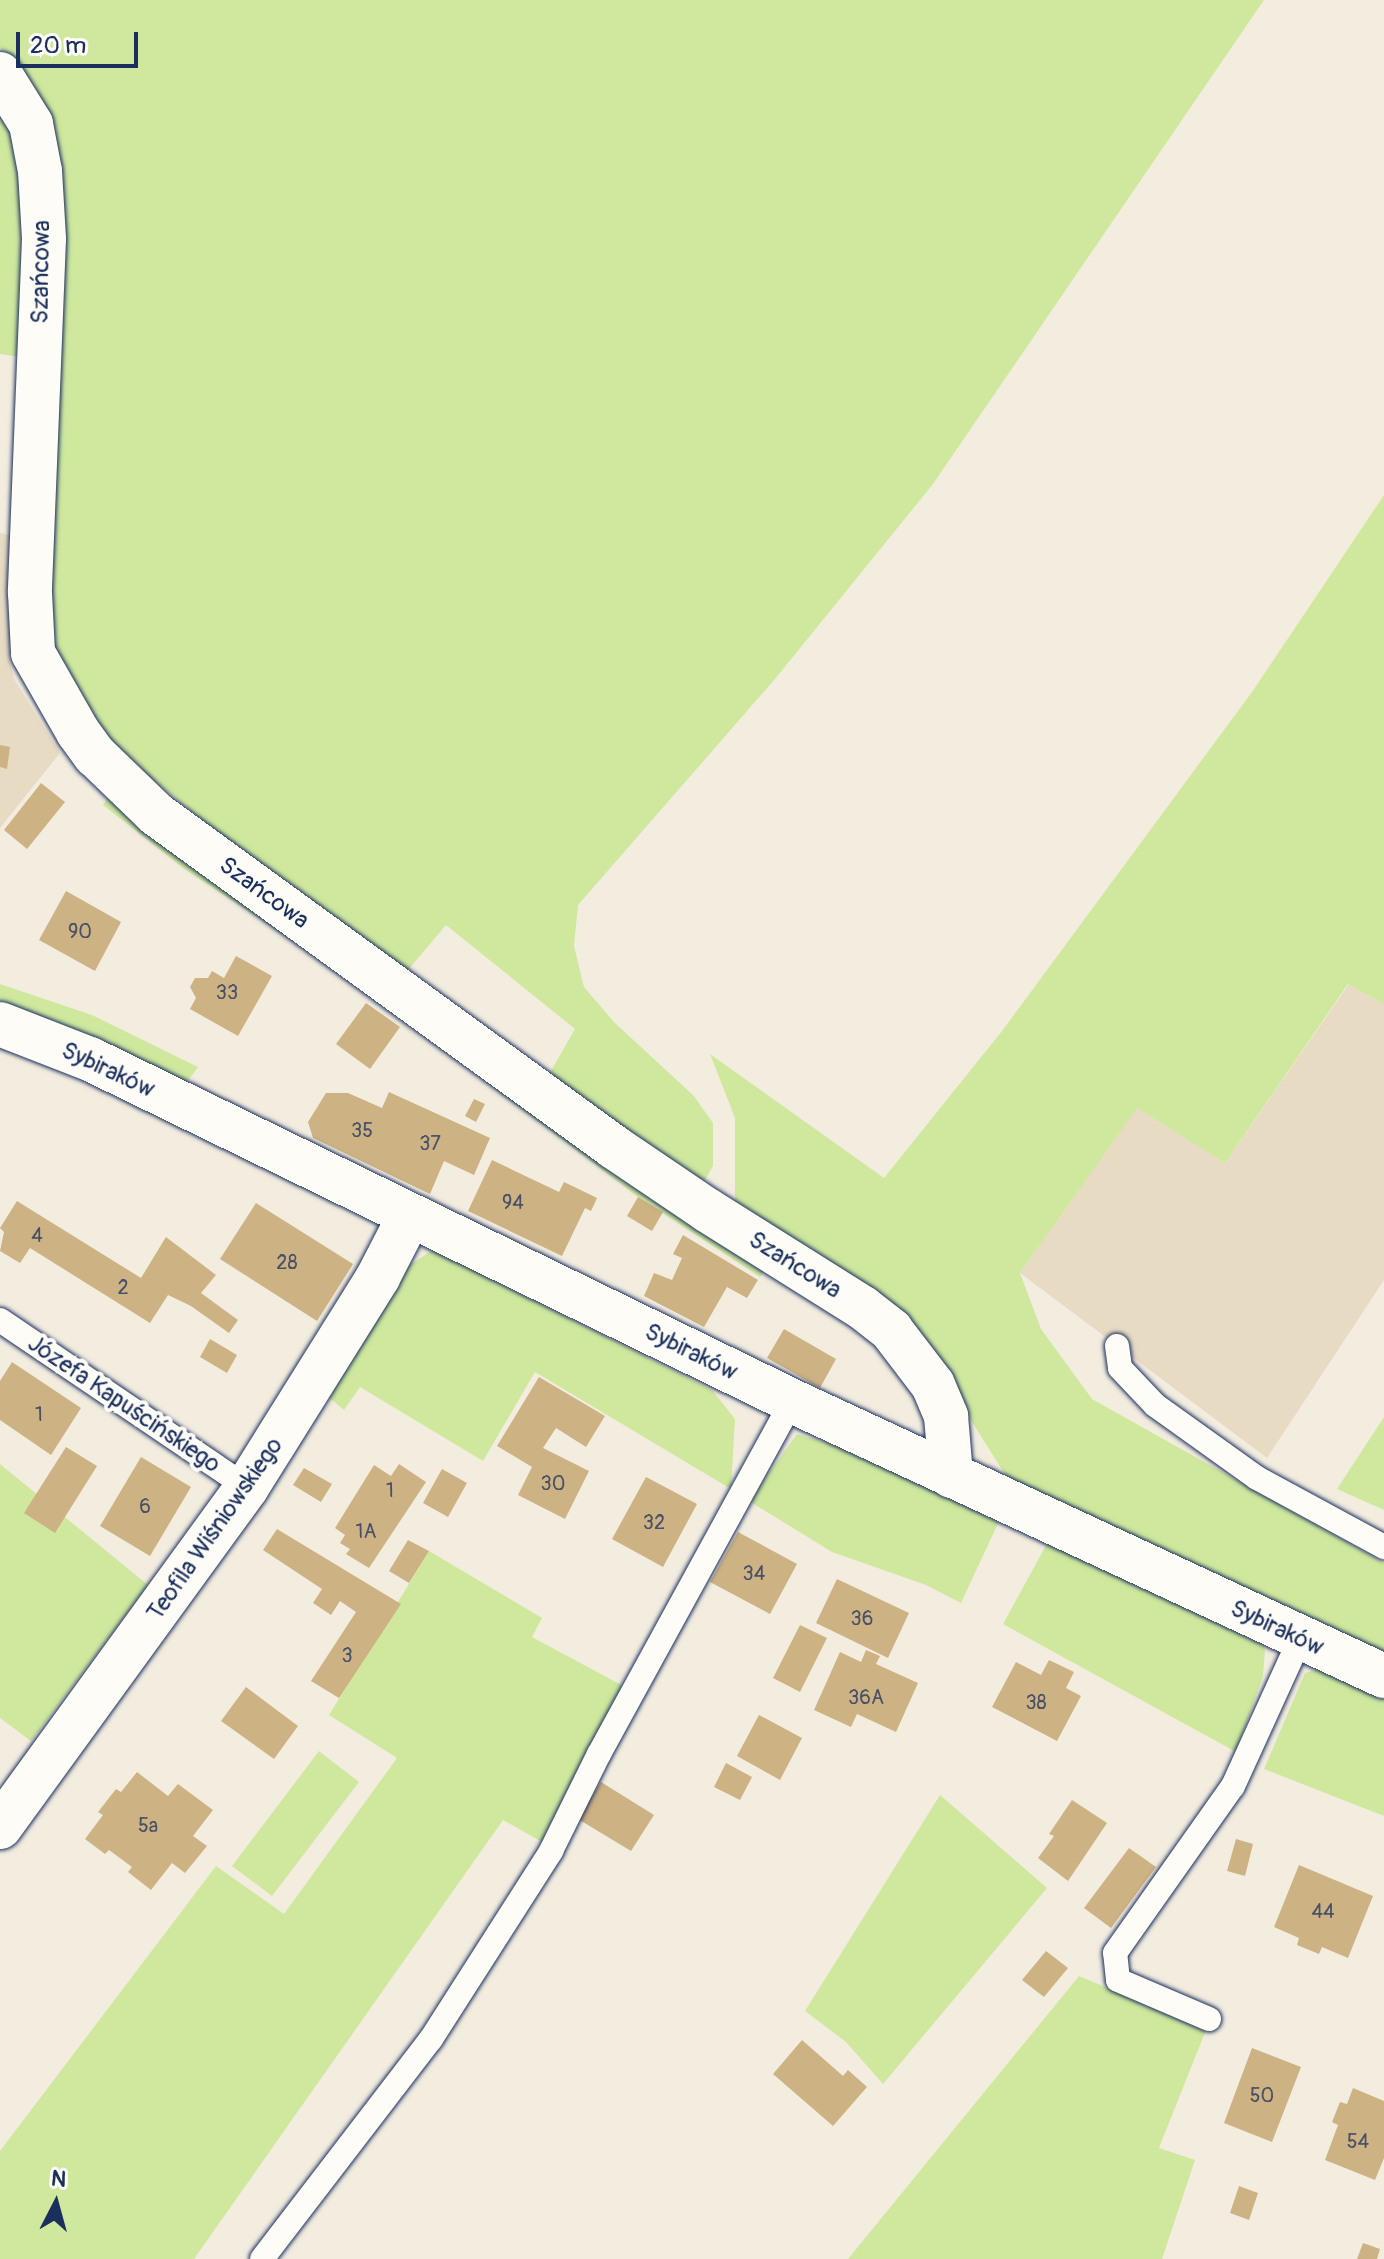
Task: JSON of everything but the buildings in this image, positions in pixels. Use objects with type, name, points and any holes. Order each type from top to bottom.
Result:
[{"type":"street","name":"Szańcowa","points":[[0,74],[31,124],[40,171],[44,239],[30,593],[33,653],[78,732],[95,755],[156,814],[614,1147],[707,1210],[863,1308],[891,1330],[933,1385],[946,1416],[951,1476]]},
{"type":"street","name":"Sybiraków","points":[[0,1024],[90,1059],[792,1401],[1384,1676]]},
{"type":"street","name":"Teofila Wiśniowskiego","points":[[0,1827],[247,1487],[378,1277],[409,1217]]},
{"type":"lane","name":"Józefa Kapuścińskiego","points":[[0,1320],[247,1487]]},
{"type":"lane","points":[[1117,1346],[1120,1368],[1155,1405],[1257,1478],[1384,1547]]},
{"type":"lane","points":[[262,2259],[431,2039],[551,1851],[599,1754],[792,1401]]},
{"type":"lane","points":[[1209,2019],[1118,1980],[1115,1953],[1233,1786],[1300,1639]]},
{"type":"shaded area","points":[[0,533],[15,536],[9,658],[14,679],[60,753],[0,828]]},
{"type":"shaded area","points":[[1349,984],[1384,1004],[1384,1280],[1267,1458],[1020,1273],[1137,1107],[1225,1163]]},
{"type":"green space","points":[[0,0],[1264,0],[933,484],[775,679],[578,905],[574,946],[584,987],[615,1023],[694,1096],[713,1123],[713,1166],[700,1189],[544,1083],[575,1029],[446,925],[397,983],[82,720],[43,649],[29,89],[0,47]]},
{"type":"green space","points":[[0,95],[12,120],[21,189],[21,357],[0,354]]},
{"type":"green space","points":[[1384,495],[1384,1004],[1348,984],[1225,1163],[1137,1108],[1020,1273],[1041,1329],[1092,1399],[1384,1563],[1384,1654],[1006,1476],[945,1379],[735,1209],[735,1118],[710,1054],[884,1178],[1002,1031],[1252,692]]},
{"type":"green space","points":[[113,790],[465,1054],[460,1062],[315,956],[183,868],[103,805]]},
{"type":"green space","points":[[0,984],[92,1015],[198,1067],[187,1082],[178,1083],[0,1006]]},
{"type":"green space","points":[[491,1069],[769,1263],[760,1277],[638,1197],[483,1080]]},
{"type":"green space","points":[[433,1250],[712,1390],[735,1419],[731,1489],[535,1372],[483,1461],[360,1387],[344,1410],[327,1396],[408,1266]]},
{"type":"green space","points":[[1384,1417],[1384,1510],[1337,1489]]},
{"type":"green space","points":[[797,1434],[882,1460],[1001,1517],[961,1603],[926,1585],[832,1552],[749,1501]]},
{"type":"green space","points":[[0,1464],[148,1585],[31,1741],[0,1718]]},
{"type":"green space","points":[[1050,1538],[1260,1635],[1265,1650],[1263,1676],[1236,1752],[1003,1624]]},
{"type":"green space","points":[[429,1551],[542,1618],[532,1637],[625,1687],[542,1842],[503,1820],[194,2259],[0,2259],[0,2151],[216,1866],[284,1914],[397,1758],[329,1715]]},
{"type":"green space","points":[[1325,1667],[1384,1694],[1384,1816],[1264,1769],[1305,1673]]},
{"type":"green space","points":[[319,1751],[359,1782],[272,1896],[232,1866]]},
{"type":"green space","points":[[940,1795],[1047,1888],[883,2084],[846,2042],[805,2011]]},
{"type":"green space","points":[[1079,1976],[1206,2030],[1159,2148],[1195,2160],[1162,2259],[848,2259]]}]
